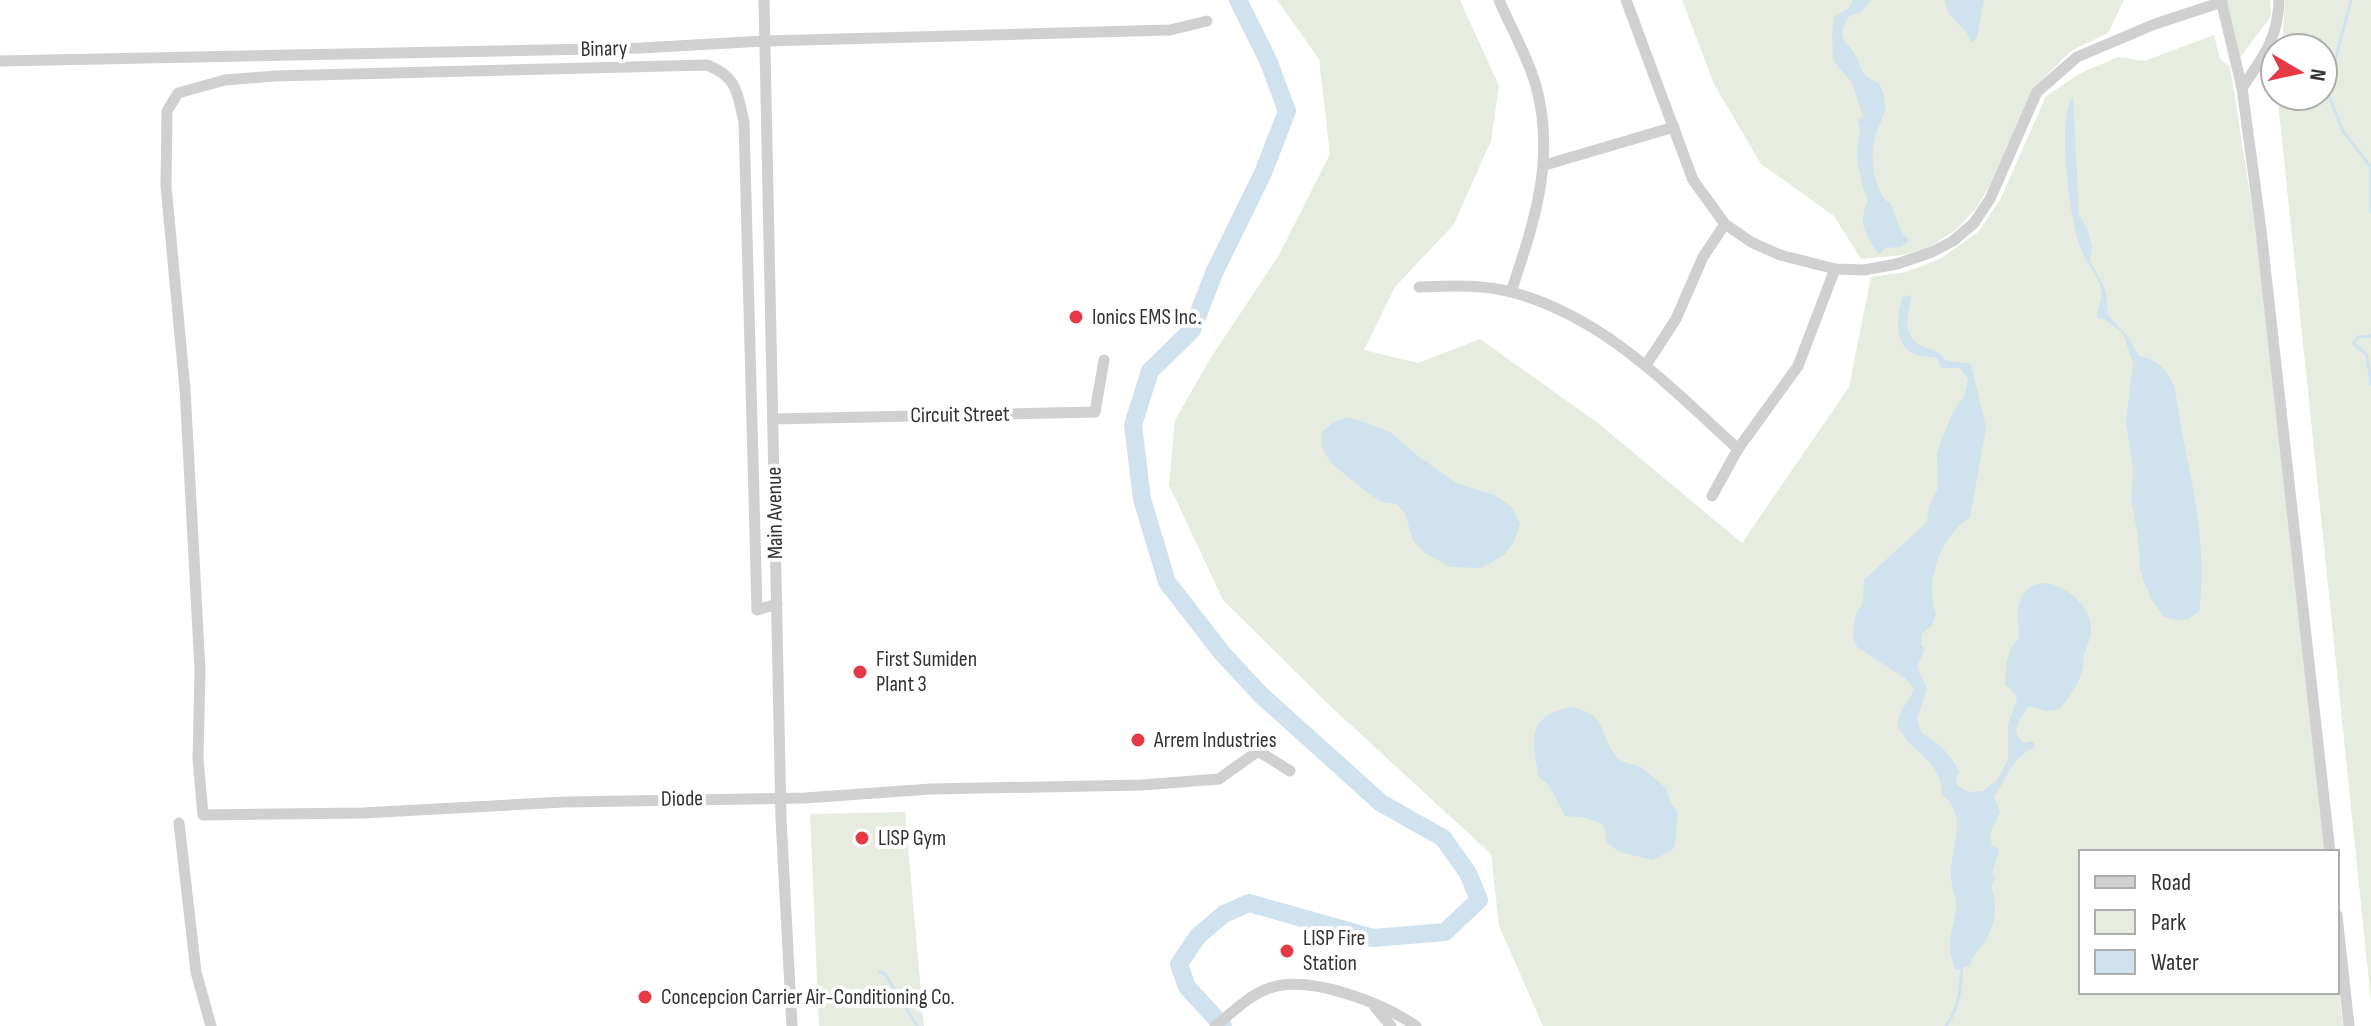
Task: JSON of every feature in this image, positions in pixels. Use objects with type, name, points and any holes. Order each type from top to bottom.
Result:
[{"type":"street","name":"Main Avenue","points":[[764,0],[780,798],[792,1026]]},
{"type":"street","points":[[1499,0],[1536,85],[1544,128],[1545,165],[1530,235],[1511,292]]},
{"type":"street","points":[[1626,0],[1693,180],[1725,224],[1751,242],[1780,255],[1835,269],[1864,270],[1897,264],[1953,241],[1974,223],[1990,199],[2037,92],[2077,57],[2155,24],[2221,1],[2242,88],[2261,230],[2330,850]]},
{"type":"street","points":[[2242,88],[2274,39],[2279,0]]},
{"type":"street","name":"Binary","points":[[0,61],[627,49],[765,41],[1170,30],[1207,21]]},
{"type":"street","name":"Diode","points":[[777,604],[757,610],[744,122],[735,85],[723,72],[707,65],[275,76],[225,80],[178,93],[167,111],[166,186],[185,389],[200,670],[198,759],[203,815],[363,813],[564,802],[1142,785],[1219,779],[1258,751],[1290,771]]},
{"type":"street","points":[[1545,165],[1674,127]]},
{"type":"street","points":[[1646,365],[1676,319],[1703,257],[1725,224]]},
{"type":"street","points":[[1712,496],[1738,449],[1798,366],[1835,269]]},
{"type":"street","points":[[1419,287],[1460,285],[1511,292],[1582,320],[1646,365],[1738,449]]},
{"type":"street","name":"Circuit Street","points":[[773,419],[1095,412],[1104,360]]},
{"type":"street","points":[[179,823],[196,972],[211,1026]]},
{"type":"street","points":[[2339,934],[2349,1026]]},
{"type":"street","points":[[1215,1026],[1266,989],[1291,985],[1342,992],[1403,1017],[1416,1026]]},
{"type":"street","points":[[1375,1006],[1391,1026]]},
{"type":"green space","points":[[1277,0],[1460,0],[1499,86],[1491,141],[1454,224],[1395,287],[1364,350],[1418,363],[1480,339],[1598,423],[1742,543],[1849,387],[1871,277],[1906,272],[1940,259],[1978,232],[2000,200],[2046,96],[2081,73],[2118,57],[2144,61],[2214,35],[2220,59],[2230,67],[2256,232],[2325,850],[2079,850],[2079,994],[2339,994],[2339,990],[2343,1026],[1543,1026],[1499,926],[1491,854],[1327,703],[1223,600],[1169,485],[1175,420],[1210,359],[1279,255],[1330,154],[1319,59]]},
{"type":"green space","points":[[1682,0],[2124,0],[2108,33],[2071,51],[2033,89],[1989,187],[1977,207],[1957,229],[1928,248],[1904,255],[1861,259],[1834,216],[1761,164],[1714,84]]},
{"type":"green space","points":[[2226,0],[2270,0],[2271,16],[2237,62]]},
{"type":"green space","points":[[2285,0],[2371,0],[2371,1001],[2279,112],[2339,112],[2339,32],[2283,32]]},
{"type":"green space","points":[[905,812],[924,1026],[819,1026],[810,814]]},
{"type":"water","points":[[1853,0],[1871,0],[1861,12],[1849,16],[1843,38],[1863,72],[1879,83],[1885,103],[1874,139],[1874,174],[1900,229],[1909,240],[1901,247],[1885,248],[1879,254],[1863,223],[1868,201],[1857,153],[1858,120],[1863,116],[1852,83],[1833,60],[1834,17],[1848,9]]},
{"type":"water","points":[[1944,0],[1984,0],[1977,38],[1971,42],[1967,33],[1949,14]]},
{"type":"water","points":[[2073,97],[2079,214],[2092,247],[2090,260],[2106,291],[2108,315],[2128,337],[2138,355],[2160,365],[2174,385],[2194,492],[2201,551],[2199,611],[2188,619],[2164,617],[2152,600],[2140,569],[2131,500],[2133,470],[2126,422],[2133,363],[2123,333],[2104,319],[2097,318],[2101,288],[2081,250],[2075,231],[2065,145],[2068,108]]},
{"type":"water","points":[[1912,295],[1909,334],[1918,344],[1945,360],[1971,364],[1986,428],[1970,517],[1943,547],[1934,573],[1932,587],[1936,614],[1932,625],[1922,634],[1921,645],[1925,648],[1917,667],[1927,689],[1917,719],[1922,734],[1939,745],[1953,761],[1959,772],[1957,785],[1968,792],[1983,791],[1997,780],[2008,760],[2008,724],[2017,701],[2015,694],[2005,684],[2006,665],[2011,648],[2019,638],[2019,605],[2027,590],[2037,584],[2048,583],[2060,587],[2080,603],[2091,624],[2082,672],[2060,709],[2047,711],[2028,706],[2017,724],[2019,738],[2024,743],[2034,741],[2034,748],[2015,762],[1994,797],[2000,812],[1990,834],[1992,846],[1999,849],[1991,887],[1995,903],[1994,919],[1970,965],[1956,970],[1950,946],[1956,909],[1951,878],[1957,822],[1955,812],[1942,795],[1932,766],[1898,728],[1901,712],[1914,689],[1906,679],[1857,647],[1853,639],[1856,613],[1863,604],[1864,580],[1927,522],[1929,506],[1938,488],[1937,456],[1940,443],[1952,414],[1965,394],[1968,379],[1960,368],[1941,368],[1937,358],[1917,355],[1904,346],[1898,330],[1899,313],[1903,297]]},
{"type":"water","points":[[1349,417],[1390,432],[1456,483],[1494,495],[1512,507],[1520,524],[1514,542],[1504,555],[1481,568],[1450,567],[1425,553],[1413,541],[1405,513],[1396,504],[1382,502],[1368,493],[1331,463],[1321,446],[1322,432],[1334,422]]},
{"type":"water","points":[[1570,707],[1583,710],[1598,721],[1619,759],[1642,768],[1666,788],[1678,813],[1672,850],[1653,860],[1620,852],[1607,843],[1604,826],[1590,819],[1565,816],[1549,785],[1539,777],[1534,742],[1535,732],[1546,717]]},
{"type":"waterway","points":[[1223,1026],[1187,987],[1179,964],[1198,936],[1224,914],[1249,903],[1373,938],[1445,932],[1479,900],[1468,873],[1443,838],[1381,803],[1260,694],[1222,653],[1167,582],[1142,499],[1133,425],[1150,371],[1192,330],[1214,273],[1263,173],[1287,111],[1268,60],[1238,0]]},
{"type":"waterway","points":[[2351,0],[2327,91],[2343,131],[2371,167],[2371,212]]},
{"type":"waterway","points":[[2371,336],[2358,337],[2353,343],[2367,355],[2371,384]]},
{"type":"waterway","points":[[1946,1026],[1957,1004],[1962,964]]},
{"type":"waterway","points":[[880,972],[885,974],[917,1026]]},
{"type":"place","name":"Ionics EMS Inc.","points":[[1076,317]]},
{"type":"place","name":"First Sumiden Plant 3","points":[[860,672]]},
{"type":"place","name":"Arrem Industries","points":[[1138,740]]},
{"type":"place","name":"LISP Gym","points":[[862,838]]},
{"type":"place","name":"LISP Fire Station","points":[[1287,951]]},
{"type":"place","name":"Concepcion Carrier Air-Conditioning Co.","points":[[645,997]]}]
